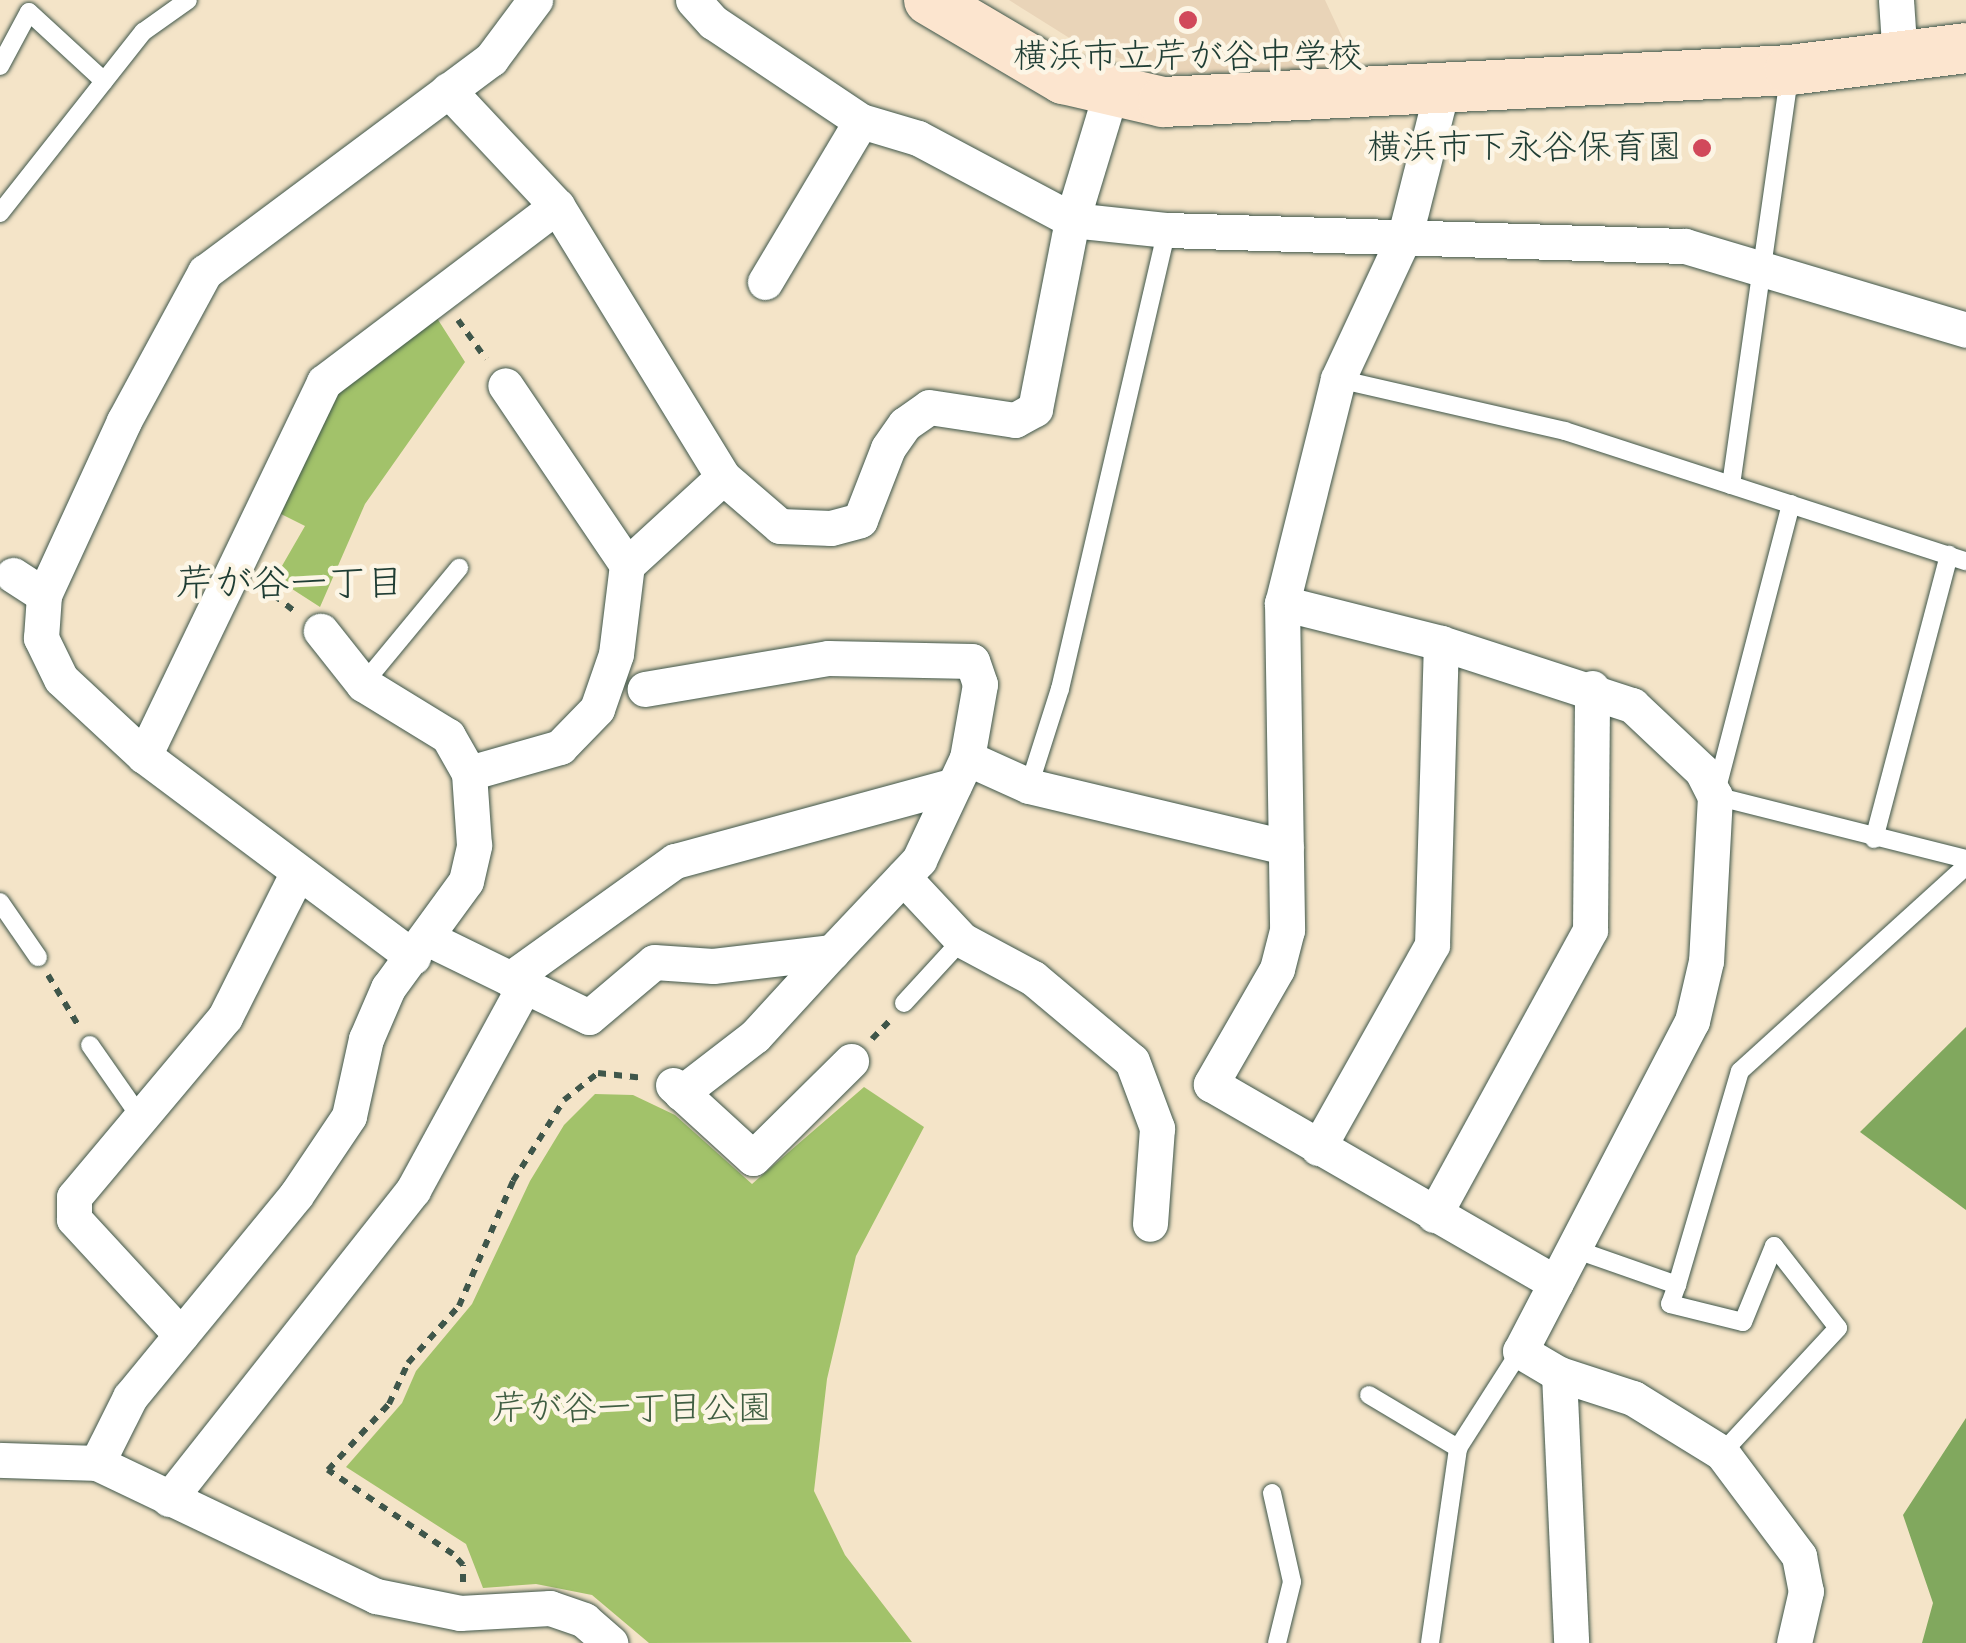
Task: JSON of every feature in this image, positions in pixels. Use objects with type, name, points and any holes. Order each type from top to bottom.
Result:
[{"type":"street","points":[[536,0],[491,59],[205,272],[124,421],[44,595],[41,638],[60,678],[144,756],[298,872],[420,948],[517,982],[589,1017],[654,962],[713,966],[832,952]]},
{"type":"street","points":[[693,0],[714,22],[861,120],[918,138],[1072,220],[1167,230],[1685,246],[1966,330]]},
{"type":"street","points":[[929,0],[1019,58],[1111,92],[1163,102],[1238,103],[1440,93],[1790,70],[1966,48]]},
{"type":"street","points":[[1896,0],[1900,58]]},
{"type":"street","points":[[448,90],[558,206],[724,477],[780,526],[831,528],[860,520],[888,448],[904,424],[929,407],[1015,420],[1035,409],[1072,220],[1111,92]]},
{"type":"street","points":[[1440,93],[1404,235],[1338,379],[1282,603],[1288,930],[1277,970],[1211,1084],[1556,1283]]},
{"type":"street","points":[[765,282],[861,120]]},
{"type":"street","points":[[144,756],[324,382],[446,302],[558,206]]},
{"type":"street","points":[[505,385],[627,564]]},
{"type":"street","points":[[469,773],[560,747],[597,709],[616,654],[627,564],[724,477]]},
{"type":"street","points":[[13,575],[44,595]]},
{"type":"street","points":[[1282,603],[1441,643],[1592,688],[1632,705],[1678,744],[1715,796],[1706,961],[1692,1021],[1577,1250],[1520,1350],[1559,1374],[1634,1398],[1722,1453],[1799,1556],[1806,1591],[1794,1643]]},
{"type":"street","points":[[98,1463],[130,1396],[296,1195],[349,1116],[366,1039],[388,988],[466,881],[474,844],[469,773],[448,736],[363,684],[321,631]]},
{"type":"street","points":[[1318,1148],[1432,945],[1441,643]]},
{"type":"street","points":[[645,689],[828,658],[972,661],[980,684],[960,772],[919,860],[755,1036],[677,1089],[753,1158],[851,1060]]},
{"type":"street","points":[[1434,1215],[1590,930],[1592,688]]},
{"type":"street","points":[[169,1499],[413,1190],[517,982],[675,860],[960,772],[1286,847]]},
{"type":"street","points":[[181,1335],[74,1219],[74,1197],[224,1017],[298,872]]},
{"type":"street","points":[[904,877],[962,940],[1033,978],[1132,1061],[1157,1128],[1150,1224]]},
{"type":"street","points":[[1559,1374],[1571,1643]]},
{"type":"street","points":[[0,1460],[98,1463],[376,1596],[460,1613],[550,1608],[584,1620],[610,1643]]},
{"type":"lane","points":[[0,213],[143,32],[188,0]]},
{"type":"lane","points":[[0,66],[29,12],[104,81]]},
{"type":"lane","points":[[1731,485],[1766,271],[1790,70]]},
{"type":"lane","points":[[1030,786],[1060,689],[1167,230]]},
{"type":"lane","points":[[1338,379],[1565,431],[1958,558],[1874,839]]},
{"type":"lane","points":[[1792,504],[1715,796],[1966,862]]},
{"type":"lane","points":[[363,684],[459,568]]},
{"type":"lane","points":[[1722,1453],[1838,1328],[1774,1246],[1743,1322],[1670,1304],[1740,1071],[1966,862]]},
{"type":"lane","points":[[0,902],[38,957]]},
{"type":"lane","points":[[904,1003],[962,940]]},
{"type":"lane","points":[[90,1045],[141,1118]]},
{"type":"lane","points":[[1577,1250],[1677,1285]]},
{"type":"lane","points":[[1430,1643],[1458,1448],[1520,1350]]},
{"type":"lane","points":[[1369,1395],[1458,1448]]},
{"type":"lane","points":[[1272,1493],[1292,1582],[1277,1643]]},
{"type":"path","points":[[446,302],[505,385]]},
{"type":"path","points":[[236,566],[321,631]]},
{"type":"path","points":[[38,957],[90,1045]]},
{"type":"path","points":[[462,1590],[463,1566],[453,1554],[328,1470],[389,1404],[408,1363],[458,1306],[513,1181],[540,1131],[578,1085],[598,1073],[677,1089]]},
{"type":"shaded area","name":"横浜市立芹が谷中学校","points":[[1009,0],[1325,0],[1344,41],[1331,65],[1315,76],[1310,69],[1174,74],[1087,49]]},
{"type":"green space","points":[[435,315],[465,362],[365,504],[320,607],[275,578],[305,526],[277,512],[334,392]]},
{"type":"green space","points":[[1966,1027],[1966,1210],[1860,1132]]},
{"type":"green space","name":"芹が谷一丁目公園","points":[[864,1087],[924,1127],[856,1256],[827,1379],[814,1491],[845,1555],[912,1642],[649,1643],[592,1595],[536,1584],[483,1588],[466,1544],[346,1467],[402,1403],[416,1371],[472,1304],[530,1181],[564,1125],[595,1094],[633,1095],[675,1115],[752,1184]]},
{"type":"green space","points":[[1966,1418],[1966,1643],[1922,1643],[1933,1603],[1903,1515]]},
{"type":"place","name":"横浜市立芹が谷中学校","points":[[1188,20]]},
{"type":"place","name":"横浜市下永谷保育園","points":[[1702,148]]},
{"type":"district","name":"芹が谷一丁目","points":[[290,585]]}]
